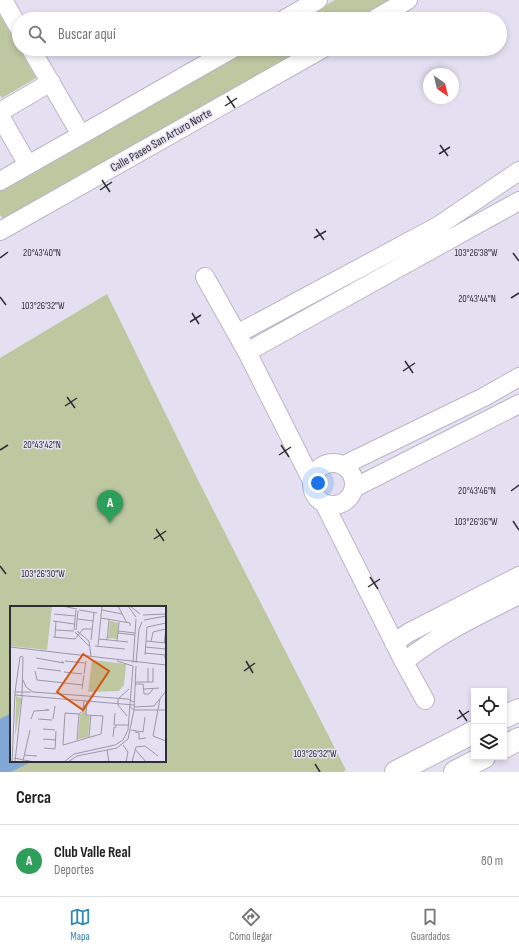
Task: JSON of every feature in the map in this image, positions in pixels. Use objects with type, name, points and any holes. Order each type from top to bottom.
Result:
[{"type":"main road","points":[[507,716],[519,710]]},
{"type":"main road","points":[[396,772],[471,734]]},
{"type":"main road","points":[[412,772],[456,746],[471,735]]},
{"type":"main road","points":[[507,745],[519,739]]},
{"type":"main road","points":[[455,772],[478,760]]},
{"type":"street","points":[[3,0],[12,16]]},
{"type":"street","points":[[297,12],[318,0]]},
{"type":"street","points":[[387,12],[408,0]]},
{"type":"street","points":[[35,56],[81,135]]},
{"type":"street","points":[[0,181],[220,56]]},
{"type":"street","name":"Calle Paseo San Arturo Norte","points":[[0,231],[310,56]]},
{"type":"street","points":[[0,112],[51,82]]},
{"type":"street","points":[[0,116],[28,165]]},
{"type":"street","points":[[237,334],[438,226],[519,171]]},
{"type":"street","points":[[247,352],[519,201]]},
{"type":"street","points":[[411,240],[418,257]]},
{"type":"street","points":[[205,277],[247,352],[312,481],[315,494],[324,503],[404,662],[425,700]]},
{"type":"street","points":[[344,465],[484,397],[519,377]]},
{"type":"street","points":[[484,397],[494,418]]},
{"type":"street","points":[[354,488],[519,404]]},
{"type":"street","points":[[312,481],[316,472],[324,465],[334,462],[344,465],[353,475],[354,488],[350,497],[343,503],[333,505],[324,503]]},
{"type":"street","points":[[394,642],[408,633],[519,576]]},
{"type":"street","points":[[404,662],[424,645],[519,595]]},
{"type":"green space","points":[[335,0],[400,0],[379,12],[314,12]]},
{"type":"green space","points":[[0,15],[12,36],[12,56],[23,56],[36,78],[2,98],[0,95]]},
{"type":"green space","points":[[237,56],[303,56],[8,224],[0,215],[0,190]]},
{"type":"green space","points":[[107,294],[198,480],[346,770],[343,772],[0,772],[0,358]]},
{"type":"water","points":[[10,714],[10,762],[31,762],[11,772],[0,772],[0,719]]},
{"type":"place","name":"Club Valle Real","points":[[110,523]]}]
